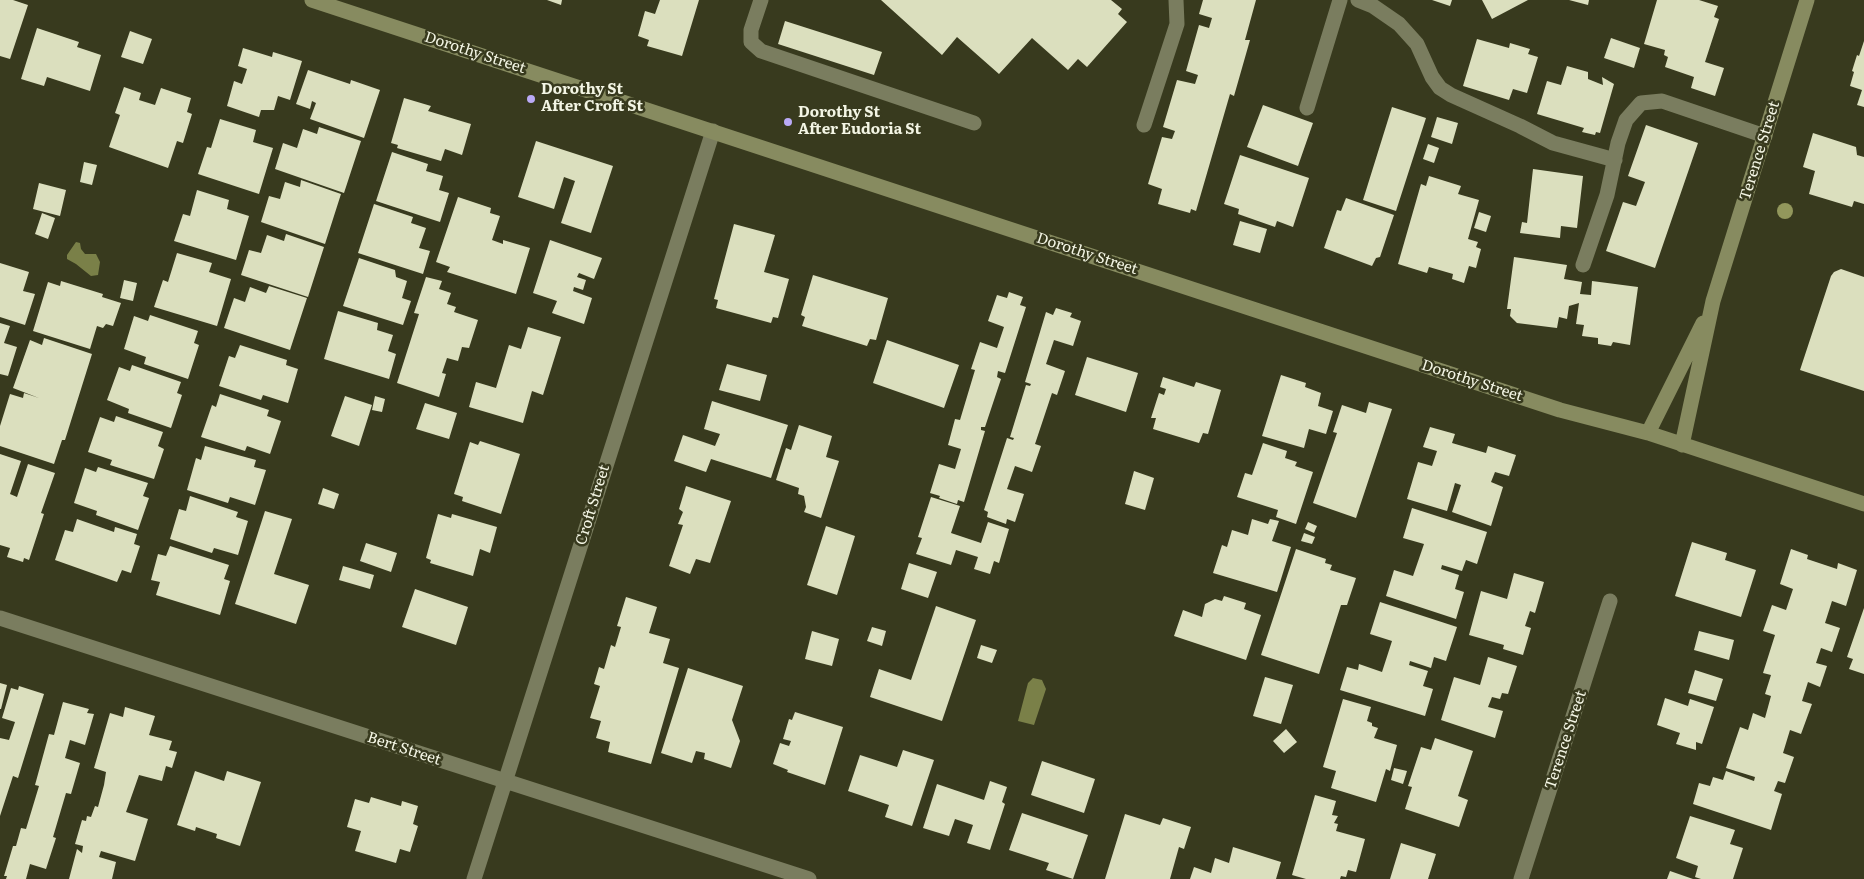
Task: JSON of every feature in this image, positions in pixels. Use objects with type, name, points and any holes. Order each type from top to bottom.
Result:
[{"type":"main road","name":"Dorothy Street","points":[[312,0],[1560,410],[1682,444],[1864,504]]},
{"type":"main road","name":"Terence Street","points":[[1682,444],[1713,301],[1807,0]]},
{"type":"main road","name":"Terence Street","points":[[1648,434],[1713,301]]},
{"type":"street","points":[[761,0],[751,30],[751,42],[761,51],[974,123]]},
{"type":"street","points":[[1144,125],[1177,24],[1176,0]]},
{"type":"street","points":[[1307,108],[1340,0]]},
{"type":"street","points":[[1358,0],[1373,6],[1399,24],[1417,44],[1432,77],[1440,88],[1451,95],[1553,143],[1615,160]]},
{"type":"street","points":[[1583,265],[1607,195],[1626,120],[1641,103],[1662,101],[1765,136]]},
{"type":"street","name":"Croft Street","points":[[474,879],[712,131]]},
{"type":"street","name":"Terence Street","points":[[1521,879],[1610,601]]},
{"type":"street","name":"Bert Street","points":[[0,618],[809,879]]},
{"type":"shaded area","points":[[76,242],[80,243],[81,249],[85,254],[96,254],[100,262],[98,275],[91,276],[67,259],[67,255]]},
{"type":"shaded area","points":[[1033,678],[1042,680],[1046,689],[1034,725],[1018,721],[1028,683]]},
{"type":"building","points":[[0,0],[13,0],[28,5],[10,59],[0,56]]},
{"type":"building","points":[[547,0],[562,0],[561,5]]},
{"type":"building","points":[[660,0],[699,0],[682,56],[647,46],[649,40],[638,36],[645,11],[655,14]]},
{"type":"building","points":[[881,0],[1111,0],[1122,9],[1118,14],[1127,22],[1087,67],[1078,59],[1068,70],[1032,38],[999,74],[957,37],[942,55]]},
{"type":"building","points":[[1203,0],[1256,0],[1245,40],[1250,40],[1234,96],[1230,94],[1196,211],[1191,209],[1190,213],[1158,204],[1162,189],[1148,184],[1162,137],[1172,139],[1175,131],[1163,127],[1177,80],[1195,84],[1198,75],[1186,71],[1199,25],[1209,28],[1212,18],[1199,14]]},
{"type":"building","points":[[1432,0],[1452,0],[1450,6]]},
{"type":"building","points":[[1482,0],[1528,0],[1492,19]]},
{"type":"building","points":[[1569,0],[1589,0],[1588,5]]},
{"type":"building","points":[[1657,0],[1699,0],[1718,6],[1714,17],[1719,19],[1705,62],[1724,68],[1715,96],[1691,88],[1694,77],[1665,67],[1668,57],[1664,55],[1665,50],[1644,44]]},
{"type":"building","points":[[785,21],[882,52],[874,75],[778,44]]},
{"type":"building","points":[[37,28],[79,42],[77,47],[101,55],[90,91],[47,77],[44,86],[21,79]]},
{"type":"building","points":[[130,31],[152,39],[143,64],[121,57]]},
{"type":"building","points":[[1611,38],[1640,48],[1634,68],[1604,58]]},
{"type":"building","points":[[1477,39],[1509,48],[1510,43],[1530,49],[1528,54],[1538,57],[1527,93],[1513,89],[1509,100],[1463,86]]},
{"type":"building","points":[[1864,41],[1864,107],[1857,105],[1862,90],[1850,86],[1854,72],[1852,71]]},
{"type":"building","points":[[243,48],[272,57],[273,52],[302,61],[290,100],[278,96],[274,110],[261,110],[259,117],[227,106],[234,81],[242,84],[247,69],[238,66]]},
{"type":"building","points":[[1567,66],[1588,72],[1588,79],[1603,85],[1602,77],[1614,84],[1600,133],[1596,132],[1595,135],[1582,132],[1584,128],[1537,114],[1547,81],[1561,85]]},
{"type":"building","points":[[308,70],[350,84],[351,80],[380,90],[364,138],[310,119],[316,103],[312,101],[310,109],[296,104]]},
{"type":"building","points":[[124,87],[141,93],[139,100],[155,105],[161,88],[191,98],[187,112],[192,114],[183,143],[177,141],[168,168],[109,147],[120,115],[115,113]]},
{"type":"building","points":[[404,98],[431,106],[428,111],[471,124],[462,155],[445,149],[441,161],[397,148],[398,145],[391,143]]},
{"type":"building","points":[[1263,105],[1313,123],[1298,166],[1247,147]]},
{"type":"building","points":[[1392,107],[1426,118],[1396,211],[1363,200]]},
{"type":"building","points":[[1437,117],[1458,123],[1452,144],[1431,137]]},
{"type":"building","points":[[220,119],[256,130],[253,142],[273,148],[259,194],[198,174],[207,147],[211,148]]},
{"type":"building","points":[[1646,125],[1698,143],[1655,268],[1606,251],[1623,202],[1636,206],[1645,182],[1628,176]]},
{"type":"building","points":[[319,127],[361,141],[344,193],[275,169],[283,143],[297,148],[303,129],[317,134]]},
{"type":"building","points":[[1813,133],[1856,147],[1857,155],[1864,157],[1864,204],[1854,201],[1852,207],[1809,194],[1815,171],[1803,167]]},
{"type":"building","points":[[536,141],[613,166],[591,233],[561,223],[575,181],[564,177],[554,209],[518,197]]},
{"type":"building","points":[[1428,144],[1439,148],[1434,163],[1423,159]]},
{"type":"building","points":[[392,152],[428,164],[426,171],[443,176],[439,190],[449,193],[440,222],[376,201]]},
{"type":"building","points":[[1240,155],[1309,178],[1293,227],[1277,221],[1275,227],[1238,214],[1239,209],[1224,204]]},
{"type":"building","points":[[84,162],[97,165],[92,185],[80,182]]},
{"type":"building","points":[[1533,169],[1583,176],[1577,228],[1561,226],[1560,238],[1520,233],[1522,222],[1527,223]]},
{"type":"building","points":[[1429,176],[1461,186],[1458,194],[1479,200],[1468,239],[1478,242],[1476,247],[1481,249],[1476,268],[1469,266],[1464,283],[1452,279],[1453,274],[1429,267],[1427,273],[1398,264],[1421,184],[1426,186]]},
{"type":"building","points":[[301,180],[341,194],[325,244],[261,222],[269,196],[280,199],[285,182],[300,187]]},
{"type":"building","points":[[39,183],[66,190],[60,216],[33,209]]},
{"type":"building","points":[[197,190],[229,200],[227,209],[249,216],[236,260],[174,241],[183,214],[190,216]]},
{"type":"building","points":[[458,197],[491,208],[490,213],[500,216],[492,240],[503,244],[503,240],[530,248],[516,294],[447,272],[450,267],[436,262]]},
{"type":"building","points":[[1346,198],[1394,215],[1380,257],[1376,258],[1372,266],[1324,248],[1337,210],[1341,211]]},
{"type":"building","points":[[374,204],[413,217],[411,223],[426,228],[419,248],[430,251],[423,274],[358,253]]},
{"type":"building","points":[[1479,212],[1491,216],[1486,232],[1474,228]]},
{"type":"building","points":[[42,213],[55,218],[48,239],[35,234]]},
{"type":"building","points":[[1240,221],[1267,229],[1260,253],[1233,245]]},
{"type":"building","points":[[734,224],[775,235],[764,272],[789,279],[778,318],[773,317],[771,323],[716,308],[718,300],[714,299]]},
{"type":"building","points":[[286,234],[324,247],[308,297],[241,275],[249,250],[261,253],[267,235],[284,241]]},
{"type":"building","points":[[550,240],[602,258],[594,279],[579,273],[577,277],[586,280],[583,290],[574,287],[573,291],[592,298],[584,324],[552,313],[557,301],[533,293]]},
{"type":"building","points":[[177,253],[212,263],[209,272],[231,279],[217,326],[154,307],[163,280],[168,282]]},
{"type":"building","points":[[1514,257],[1567,265],[1564,279],[1582,282],[1580,294],[1591,295],[1592,281],[1638,287],[1630,345],[1613,342],[1611,346],[1598,344],[1598,338],[1582,336],[1584,325],[1576,324],[1579,303],[1569,306],[1567,319],[1559,317],[1557,328],[1517,323],[1510,316],[1511,309],[1507,309]]},
{"type":"building","points":[[359,258],[395,270],[396,277],[407,281],[402,298],[411,301],[403,325],[343,306]]},
{"type":"building","points":[[0,263],[29,272],[23,291],[35,294],[25,325],[0,317]]},
{"type":"building","points":[[1841,269],[1864,277],[1864,391],[1800,370],[1831,276],[1834,272]]},
{"type":"building","points":[[813,275],[888,298],[876,340],[870,339],[867,346],[802,326],[805,317],[801,315]]},
{"type":"building","points":[[426,277],[442,281],[439,289],[451,293],[447,304],[456,307],[454,312],[478,320],[469,348],[462,347],[458,361],[447,358],[442,373],[446,374],[439,397],[397,383],[419,314],[414,313]]},
{"type":"building","points":[[124,280],[137,283],[133,301],[120,298]]},
{"type":"building","points":[[61,281],[103,294],[102,297],[121,303],[113,326],[106,324],[103,328],[97,326],[90,349],[33,331],[48,282],[60,286]]},
{"type":"building","points":[[269,286],[307,298],[290,350],[224,328],[234,298],[245,302],[250,287],[266,293]]},
{"type":"building","points":[[1009,292],[1023,297],[1020,305],[1026,307],[1005,373],[998,371],[997,377],[1001,379],[985,427],[981,427],[981,430],[985,431],[964,502],[958,500],[957,504],[930,493],[939,464],[955,469],[961,449],[948,445],[955,419],[960,420],[975,370],[971,369],[980,342],[997,348],[1004,327],[988,321],[997,295],[1007,298]]},
{"type":"building","points":[[1056,308],[1072,313],[1070,317],[1081,321],[1073,346],[1054,340],[1046,364],[1065,371],[1057,395],[1052,393],[1035,444],[1041,446],[1032,472],[1015,466],[1007,489],[1024,494],[1015,522],[1007,519],[1006,524],[987,517],[988,512],[984,510],[1007,438],[1013,440],[1014,438],[1010,437],[1026,385],[1030,386],[1031,384],[1025,382],[1046,312],[1053,315]]},
{"type":"building","points":[[338,311],[378,323],[377,330],[393,335],[388,351],[396,354],[389,379],[324,359]]},
{"type":"building","points":[[150,315],[198,331],[194,343],[199,345],[188,379],[144,364],[146,357],[124,349],[134,316],[148,321]]},
{"type":"building","points":[[0,323],[10,326],[4,343],[17,347],[8,376],[0,374]]},
{"type":"building","points":[[528,327],[561,337],[543,395],[532,391],[523,423],[469,407],[476,382],[496,388],[509,345],[521,349]]},
{"type":"building","points":[[44,338],[92,354],[65,440],[62,440],[54,464],[0,446],[0,426],[10,394],[23,398],[24,393],[39,398],[13,388],[30,340],[42,345]]},
{"type":"building","points":[[887,340],[959,365],[944,408],[873,383]]},
{"type":"building","points":[[240,345],[287,360],[286,365],[298,369],[288,403],[263,395],[261,400],[219,386],[229,356],[235,358]]},
{"type":"building","points":[[1087,357],[1138,373],[1126,412],[1075,395]]},
{"type":"building","points":[[727,364],[767,375],[760,401],[719,390]]},
{"type":"building","points":[[132,365],[181,382],[177,393],[182,395],[171,428],[128,413],[129,409],[107,400],[119,367],[130,371]]},
{"type":"building","points":[[1281,375],[1306,383],[1305,387],[1321,393],[1318,406],[1333,411],[1326,434],[1309,429],[1304,448],[1262,436]]},
{"type":"building","points":[[1163,377],[1194,387],[1196,382],[1221,390],[1208,434],[1203,433],[1199,443],[1153,429],[1156,418],[1151,418],[1159,393],[1164,395],[1166,389],[1160,387]]},
{"type":"building","points":[[220,394],[269,410],[267,416],[281,421],[270,454],[247,446],[245,451],[201,437],[212,405],[216,407]]},
{"type":"building","points":[[345,396],[372,405],[359,446],[331,436]]},
{"type":"building","points":[[375,396],[385,399],[382,412],[372,410]]},
{"type":"building","points":[[712,401],[788,425],[771,478],[711,459],[706,472],[674,461],[683,435],[715,446],[720,434],[704,429]]},
{"type":"building","points":[[1369,402],[1392,409],[1356,518],[1313,503],[1337,433],[1333,432],[1342,405],[1366,413]]},
{"type":"building","points":[[425,403],[457,413],[449,439],[416,429]]},
{"type":"building","points":[[116,416],[163,432],[158,446],[164,449],[154,479],[110,465],[112,460],[88,452],[100,417],[114,422]]},
{"type":"building","points":[[799,425],[832,436],[826,457],[839,461],[821,518],[804,512],[806,507],[804,496],[798,494],[799,488],[776,480],[786,448],[791,450]]},
{"type":"building","points":[[1430,427],[1455,434],[1452,443],[1486,453],[1488,446],[1516,455],[1509,476],[1495,472],[1491,482],[1503,487],[1491,526],[1452,512],[1461,485],[1455,483],[1447,511],[1407,499],[1418,462],[1432,466],[1437,451],[1423,447]]},
{"type":"building","points":[[480,441],[520,454],[501,514],[462,501],[463,497],[454,494],[470,442],[478,445]]},
{"type":"building","points":[[1263,443],[1287,451],[1285,458],[1297,462],[1295,466],[1313,472],[1296,524],[1276,517],[1278,510],[1237,497],[1245,473],[1252,475]]},
{"type":"building","points":[[205,446],[256,460],[254,467],[266,470],[255,505],[230,497],[228,503],[187,490],[196,458],[201,460]]},
{"type":"building","points":[[0,454],[21,461],[10,494],[17,497],[28,464],[55,473],[41,513],[44,514],[29,560],[24,558],[23,562],[7,557],[10,548],[0,545]]},
{"type":"building","points":[[98,467],[148,483],[143,496],[149,498],[138,530],[96,515],[97,511],[74,503],[85,468],[96,472]]},
{"type":"building","points":[[1134,471],[1154,478],[1145,510],[1125,504]]},
{"type":"building","points":[[686,486],[731,501],[710,563],[696,559],[690,574],[669,566],[683,525],[678,524],[683,512],[679,509]]},
{"type":"building","points":[[323,488],[339,494],[334,509],[318,504]]},
{"type":"building","points":[[190,496],[238,512],[236,517],[248,521],[238,555],[214,548],[212,553],[170,539],[179,509],[186,511]]},
{"type":"building","points":[[931,497],[960,506],[951,533],[981,543],[988,522],[1009,529],[999,563],[994,561],[990,574],[974,569],[978,557],[956,550],[951,565],[916,554],[922,538],[918,537]]},
{"type":"building","points":[[1412,508],[1487,532],[1477,564],[1466,560],[1462,571],[1442,565],[1441,569],[1459,575],[1455,589],[1464,592],[1456,619],[1386,596],[1394,570],[1413,576],[1424,544],[1403,538]]},
{"type":"building","points":[[265,511],[292,519],[274,574],[309,585],[296,624],[235,604]]},
{"type":"building","points":[[438,514],[451,518],[452,514],[497,527],[490,553],[480,549],[473,576],[430,563],[431,560],[426,558]]},
{"type":"building","points":[[77,519],[114,532],[115,527],[137,534],[134,544],[140,546],[131,573],[122,570],[117,582],[55,560],[65,530],[73,532]]},
{"type":"building","points":[[1252,519],[1268,524],[1270,519],[1279,521],[1272,541],[1291,547],[1277,592],[1213,573],[1222,545],[1227,547],[1232,530],[1248,535]]},
{"type":"building","points":[[1308,522],[1317,526],[1314,533],[1305,529]]},
{"type":"building","points":[[826,526],[855,536],[837,595],[807,585]]},
{"type":"building","points":[[1304,533],[1315,537],[1312,544],[1301,541]]},
{"type":"building","points":[[1692,542],[1727,553],[1725,560],[1756,570],[1741,617],[1675,596]]},
{"type":"building","points":[[366,543],[397,553],[391,572],[360,561]]},
{"type":"building","points":[[170,546],[229,565],[224,579],[230,581],[220,615],[156,595],[160,582],[151,580],[158,554],[166,556]]},
{"type":"building","points":[[1296,549],[1326,559],[1325,563],[1332,565],[1330,570],[1356,578],[1347,605],[1341,605],[1319,674],[1261,655]]},
{"type":"building","points":[[1791,549],[1808,555],[1807,559],[1837,569],[1838,563],[1857,570],[1846,606],[1832,601],[1825,623],[1840,628],[1832,652],[1821,648],[1816,663],[1827,666],[1820,687],[1808,682],[1802,701],[1812,704],[1801,734],[1790,730],[1783,753],[1794,757],[1785,783],[1778,781],[1774,791],[1782,794],[1771,830],[1693,804],[1699,783],[1710,786],[1713,777],[1723,780],[1726,771],[1754,781],[1755,777],[1726,768],[1740,727],[1748,730],[1753,713],[1765,718],[1771,696],[1765,694],[1771,675],[1763,673],[1775,635],[1763,631],[1772,605],[1786,610],[1793,589],[1780,584]]},
{"type":"building","points":[[909,563],[937,572],[928,598],[901,589]]},
{"type":"building","points":[[343,566],[374,575],[370,589],[339,580]]},
{"type":"building","points":[[1514,573],[1544,582],[1535,613],[1530,611],[1525,626],[1531,628],[1523,655],[1503,649],[1504,645],[1469,635],[1481,591],[1507,599]]},
{"type":"building","points":[[415,589],[468,607],[456,645],[402,627]]},
{"type":"building","points":[[1224,596],[1246,603],[1244,609],[1261,615],[1246,660],[1174,636],[1183,610],[1202,617],[1205,604],[1215,599],[1222,601]]},
{"type":"building","points":[[626,597],[657,607],[649,633],[670,639],[663,663],[679,668],[651,764],[608,752],[610,742],[596,738],[601,721],[590,718],[600,686],[594,684],[599,667],[604,669],[611,645],[615,647],[621,627],[617,626]]},
{"type":"building","points":[[1380,602],[1457,627],[1446,661],[1434,657],[1431,668],[1410,661],[1409,665],[1428,671],[1423,686],[1433,689],[1425,716],[1340,690],[1347,667],[1358,670],[1359,664],[1382,672],[1392,641],[1370,634]]},
{"type":"building","points":[[936,606],[976,620],[942,721],[870,697],[879,669],[911,680]]},
{"type":"building","points":[[1864,608],[1864,674],[1849,669],[1853,659],[1847,657]]},
{"type":"building","points":[[872,627],[886,631],[882,646],[867,641]]},
{"type":"building","points":[[812,631],[839,639],[832,666],[805,659]]},
{"type":"building","points":[[1699,631],[1734,640],[1729,660],[1694,650]]},
{"type":"building","points":[[981,645],[997,650],[992,663],[977,658]]},
{"type":"building","points":[[1488,657],[1517,666],[1508,694],[1502,693],[1500,699],[1492,697],[1488,707],[1503,711],[1495,738],[1441,720],[1454,677],[1480,685]]},
{"type":"building","points":[[688,668],[743,686],[732,720],[740,741],[731,768],[704,759],[705,753],[696,751],[692,763],[661,753]]},
{"type":"building","points":[[1695,670],[1723,679],[1716,701],[1688,693]]},
{"type":"building","points":[[1265,677],[1293,685],[1281,724],[1253,716]]},
{"type":"building","points":[[0,683],[7,685],[1,709],[0,709]]},
{"type":"building","points":[[19,686],[44,694],[18,778],[13,776],[0,816],[0,738],[9,740],[15,722],[2,718],[11,688],[18,690]]},
{"type":"building","points":[[1665,698],[1688,706],[1690,699],[1714,707],[1702,744],[1696,742],[1696,750],[1676,744],[1680,733],[1657,725]]},
{"type":"building","points":[[1343,699],[1371,707],[1367,721],[1372,723],[1372,726],[1378,728],[1374,738],[1397,745],[1390,771],[1386,769],[1376,802],[1331,788],[1336,771],[1323,767]]},
{"type":"building","points":[[63,702],[89,709],[87,713],[94,714],[85,745],[70,740],[65,758],[80,763],[71,794],[66,793],[53,837],[56,838],[46,869],[30,864],[26,879],[6,879],[7,876],[4,876],[13,846],[16,846],[21,828],[26,829],[39,786],[35,785],[49,734],[54,735]]},
{"type":"building","points":[[125,707],[155,716],[149,735],[172,741],[169,750],[177,752],[172,768],[166,766],[162,781],[139,775],[126,812],[148,819],[135,861],[101,851],[99,857],[116,862],[112,879],[69,879],[77,849],[82,853],[83,846],[75,844],[82,820],[86,821],[87,816],[91,817],[95,806],[98,807],[104,785],[106,772],[94,768],[110,713],[123,717]]},
{"type":"building","points":[[795,712],[843,727],[825,785],[787,772],[788,770],[773,764],[780,743],[789,746],[791,741],[783,739],[789,719],[792,720]]},
{"type":"building","points":[[1286,729],[1297,742],[1284,753],[1273,741]]},
{"type":"building","points":[[1435,738],[1473,751],[1458,796],[1468,800],[1459,827],[1405,809],[1412,787],[1408,786],[1421,747],[1431,750]]},
{"type":"building","points":[[903,750],[934,760],[912,826],[885,817],[889,805],[848,791],[860,755],[897,767]]},
{"type":"building","points":[[1042,761],[1095,779],[1084,813],[1031,795]]},
{"type":"building","points":[[1394,768],[1407,771],[1403,784],[1391,780]]},
{"type":"building","points":[[195,771],[224,781],[227,771],[261,782],[240,846],[216,838],[217,834],[196,827],[195,831],[177,825]]},
{"type":"building","points":[[990,781],[1007,787],[1002,802],[1005,804],[990,850],[967,843],[973,825],[955,819],[949,836],[923,828],[937,784],[984,800]]},
{"type":"building","points":[[1315,795],[1336,801],[1332,815],[1338,816],[1334,823],[1338,824],[1336,831],[1365,839],[1356,872],[1348,870],[1346,877],[1341,876],[1340,879],[1306,879],[1292,875]]},
{"type":"building","points":[[371,797],[401,806],[402,801],[418,806],[413,824],[418,826],[410,852],[400,849],[396,863],[355,851],[361,831],[347,827],[355,799],[369,803]]},
{"type":"building","points":[[1022,813],[1088,835],[1073,879],[1046,870],[1049,863],[1009,850]]},
{"type":"building","points":[[1125,814],[1160,825],[1163,818],[1191,827],[1184,849],[1179,847],[1170,879],[1105,879]]},
{"type":"building","points":[[1690,816],[1735,830],[1730,844],[1743,848],[1733,879],[1701,879],[1695,877],[1698,866],[1676,858]]},
{"type":"building","points":[[1401,843],[1436,854],[1428,879],[1390,879]]},
{"type":"building","points":[[1233,847],[1281,862],[1276,879],[1190,879],[1194,867],[1211,873],[1215,858],[1229,863]]},
{"type":"building","points":[[1670,871],[1693,879],[1667,879]]},
{"type":"place","name":"Dorothy St After Croft St","points":[[531,99]]},
{"type":"place","name":"Dorothy St After Eudoria St","points":[[788,122]]}]
